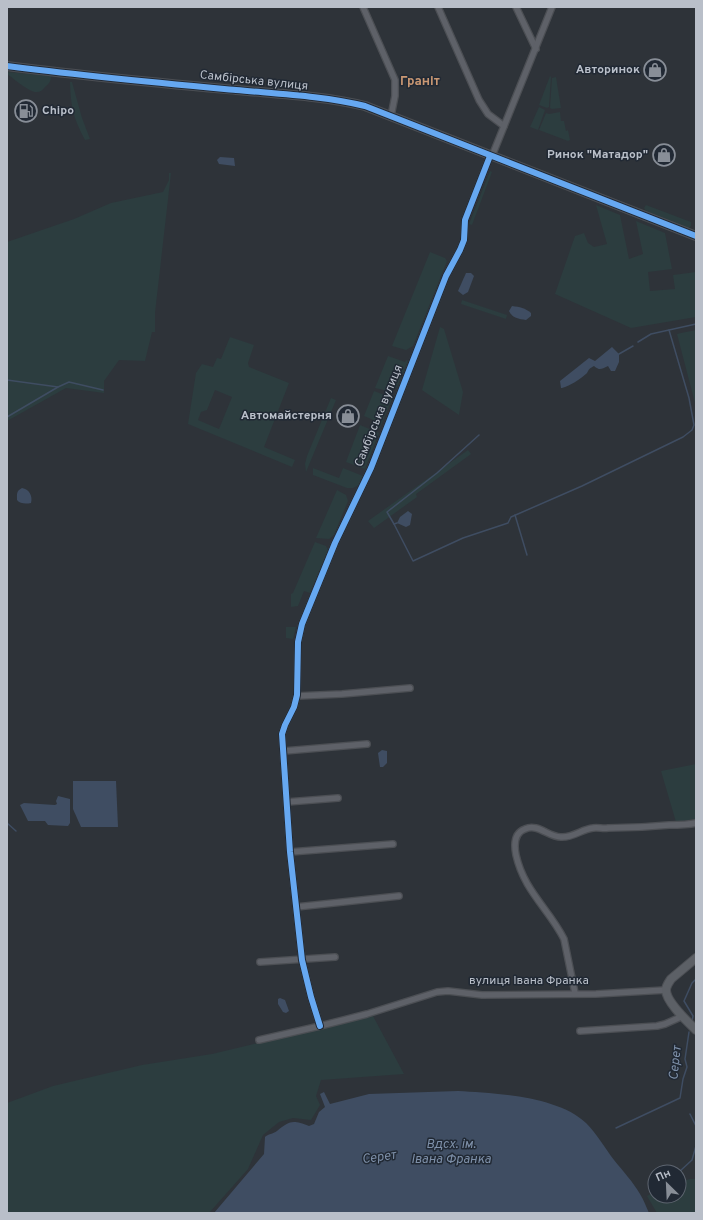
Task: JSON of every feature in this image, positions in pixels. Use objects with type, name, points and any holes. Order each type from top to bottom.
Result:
[{"type":"main road","name":"Самбірська вулиця","points":[[7,66],[59,73],[339,101],[366,106],[696,236]]},
{"type":"main road","points":[[696,958],[671,979],[666,990],[668,998],[682,1016],[696,1030]]},
{"type":"street","points":[[363,7],[393,76],[396,88],[391,116]]},
{"type":"street","points":[[438,7],[479,100],[488,114],[504,126]]},
{"type":"street","points":[[516,7],[536,49]]},
{"type":"street","points":[[491,156],[552,7]]},
{"type":"street","name":"Самбірська вулиця","points":[[320,1026],[302,960],[290,852],[282,734],[294,706],[296,696],[298,642],[302,624],[335,543],[371,468],[446,276],[464,240],[465,220],[491,156]]},
{"type":"street","points":[[296,696],[342,694],[410,688]]},
{"type":"street","points":[[284,751],[367,744]]},
{"type":"street","points":[[287,802],[338,798]]},
{"type":"street","points":[[575,993],[564,939],[561,932],[528,885],[517,860],[515,843],[520,831],[532,826],[562,838],[577,835],[592,828],[642,827],[696,823]]},
{"type":"street","points":[[290,852],[392,844]]},
{"type":"street","points":[[296,907],[399,896]]},
{"type":"street","points":[[260,962],[302,960],[335,956]]},
{"type":"street","name":"вулиця Івана Франка","points":[[259,1040],[374,1012],[437,992],[448,991],[482,995],[623,993],[666,990]]},
{"type":"street","points":[[580,1031],[657,1026],[682,1016]]},
{"type":"shaded area","points":[[7,72],[51,76],[51,78],[49,84],[42,90],[34,92],[17,82],[7,74]]},
{"type":"shaded area","points":[[550,76],[549,107],[547,108],[539,105]]},
{"type":"shaded area","points":[[556,77],[561,108],[552,109],[550,108],[552,78]]},
{"type":"shaded area","points":[[70,82],[72,82],[82,118],[90,139],[85,140],[75,118],[71,99]]},
{"type":"shaded area","points":[[539,107],[545,110],[538,130],[530,127]]},
{"type":"shaded area","points":[[560,112],[561,121],[564,121],[566,131],[568,130],[570,140],[568,141],[539,130],[546,113],[549,114]]},
{"type":"shaded area","points":[[490,171],[492,172],[472,225],[469,224]]},
{"type":"shaded area","points":[[169,173],[171,173],[155,313],[155,332],[152,332],[145,361],[119,360],[104,381],[104,393],[66,388],[7,421],[7,242],[74,219],[111,203],[163,192],[169,180]]},
{"type":"shaded area","points":[[596,205],[620,215],[629,259],[643,254],[636,221],[665,233],[672,269],[648,272],[650,291],[675,289],[673,275],[696,272],[696,317],[631,328],[555,294],[575,236],[584,233],[588,243],[594,247],[607,244]]},
{"type":"shaded area","points":[[646,205],[691,222],[691,226],[689,228],[646,211],[644,208]]},
{"type":"shaded area","points":[[430,252],[445,258],[447,261],[413,346],[406,350],[392,346]]},
{"type":"shaded area","points":[[462,300],[507,315],[506,319],[461,304]]},
{"type":"shaded area","points":[[440,327],[444,329],[463,392],[459,415],[422,390]]},
{"type":"shaded area","points":[[696,330],[696,407],[677,334]]},
{"type":"shaded area","points":[[230,337],[254,345],[248,363],[249,367],[289,383],[264,447],[295,460],[292,467],[188,424],[196,373],[202,364],[213,367],[217,358],[221,359]],"holes":[[[215,390],[232,397],[219,429],[198,420],[201,412],[207,410]]]},
{"type":"shaded area","points":[[388,356],[405,362],[406,360],[408,361],[397,387],[388,391],[375,388]]},
{"type":"shaded area","points":[[374,391],[392,399],[380,428],[376,427],[378,422],[364,416]]},
{"type":"shaded area","points":[[331,398],[336,400],[306,472],[305,464],[307,456]]},
{"type":"shaded area","points":[[360,425],[379,433],[365,469],[346,462]]},
{"type":"shaded area","points":[[468,450],[471,454],[416,494],[417,497],[374,528],[368,521]]},
{"type":"shaded area","points":[[313,468],[339,478],[343,468],[363,476],[359,485],[353,488],[347,488],[313,475]]},
{"type":"shaded area","points":[[337,490],[346,495],[348,501],[334,535],[329,539],[316,538]]},
{"type":"shaded area","points":[[315,542],[326,546],[328,550],[310,593],[304,591],[298,606],[291,607],[291,594],[293,593]]},
{"type":"shaded area","points":[[286,627],[296,627],[293,639],[286,638]]},
{"type":"shaded area","points":[[696,764],[696,819],[676,822],[661,771]]},
{"type":"shaded area","points":[[373,1016],[404,1074],[321,1080],[316,1096],[320,1105],[311,1120],[293,1118],[279,1122],[263,1135],[248,1169],[209,1213],[7,1213],[7,1103],[53,1086],[142,1065],[212,1054]]},
{"type":"shaded area","points":[[696,1179],[696,1213],[657,1213],[652,1204],[687,1204],[687,1180]]},
{"type":"water","points":[[220,157],[234,158],[235,166],[219,164],[217,160]]},
{"type":"water","points":[[466,273],[471,273],[474,276],[468,292],[463,295],[458,291]]},
{"type":"water","points":[[512,306],[527,310],[531,313],[531,316],[526,320],[514,317],[509,311]]},
{"type":"water","points":[[612,347],[619,354],[619,362],[615,371],[611,371],[608,366],[598,369],[594,366],[578,380],[561,388],[560,381],[589,358],[595,361]]},
{"type":"water","points":[[22,488],[30,493],[31,503],[27,504],[17,500],[17,494]]},
{"type":"water","points":[[408,511],[412,514],[410,525],[406,527],[397,523],[400,517]]},
{"type":"water","points":[[382,750],[387,751],[387,763],[383,767],[380,767],[378,753]]},
{"type":"water","points":[[73,781],[116,781],[118,827],[81,827],[73,809]]},
{"type":"water","points":[[58,796],[70,799],[70,823],[68,826],[48,825],[45,821],[28,821],[20,805],[24,803],[55,805],[57,804],[56,801]]},
{"type":"water","points":[[280,998],[285,1000],[289,1011],[286,1013],[283,1012],[278,1004],[278,999]]},
{"type":"water","name":"Вдсх. ім. Івана Франка","points":[[458,1091],[489,1093],[525,1098],[559,1107],[574,1114],[586,1123],[597,1136],[631,1181],[641,1196],[649,1213],[214,1213],[264,1154],[265,1137],[292,1122],[309,1126],[314,1124],[319,1112],[325,1107],[320,1094],[324,1092],[330,1104],[369,1094]]},
{"type":"waterway","points":[[397,523],[394,524],[413,561],[463,538],[508,523],[511,517],[582,486],[683,437],[692,430],[694,425],[689,398],[669,330],[696,324]]},
{"type":"waterway","points":[[638,342],[651,334],[669,330]]},
{"type":"waterway","points":[[619,354],[633,346]]},
{"type":"waterway","points":[[7,380],[58,387],[69,382],[103,390]]},
{"type":"waterway","points":[[7,417],[58,387]]},
{"type":"waterway","points":[[394,524],[387,512],[437,473],[479,435]]},
{"type":"waterway","points":[[515,515],[527,555]]},
{"type":"waterway","points":[[7,823],[16,831]]},
{"type":"waterway","name":"Серет","points":[[692,1021],[693,1016],[684,1001],[692,983],[696,979]]},
{"type":"waterway","name":"Серет","points":[[616,1128],[680,1098],[683,1079],[687,1067],[685,1059],[689,1032]]},
{"type":"waterway","name":"Серет","points":[[690,1114],[696,1126]]},
{"type":"waterway","name":"Серет","points":[[687,1165],[692,1160],[696,1146]]},
{"type":"cycle path","points":[[7,66],[122,79],[301,96],[365,106],[696,236]]},
{"type":"cycle path","points":[[320,1026],[302,960],[290,852],[282,734],[294,707],[297,695],[298,642],[302,624],[335,543],[371,468],[446,276],[464,240],[465,220],[490,156]]},
{"type":"place","name":"Авторинок","points":[[655,70]]},
{"type":"place","name":"Chipo","points":[[26,111]]},
{"type":"place","name":"Ринок \"Матадор\"","points":[[664,155]]},
{"type":"place","name":"Автомайстерня","points":[[348,416]]},
{"type":"district","name":"Граніт","points":[[420,82]]}]
